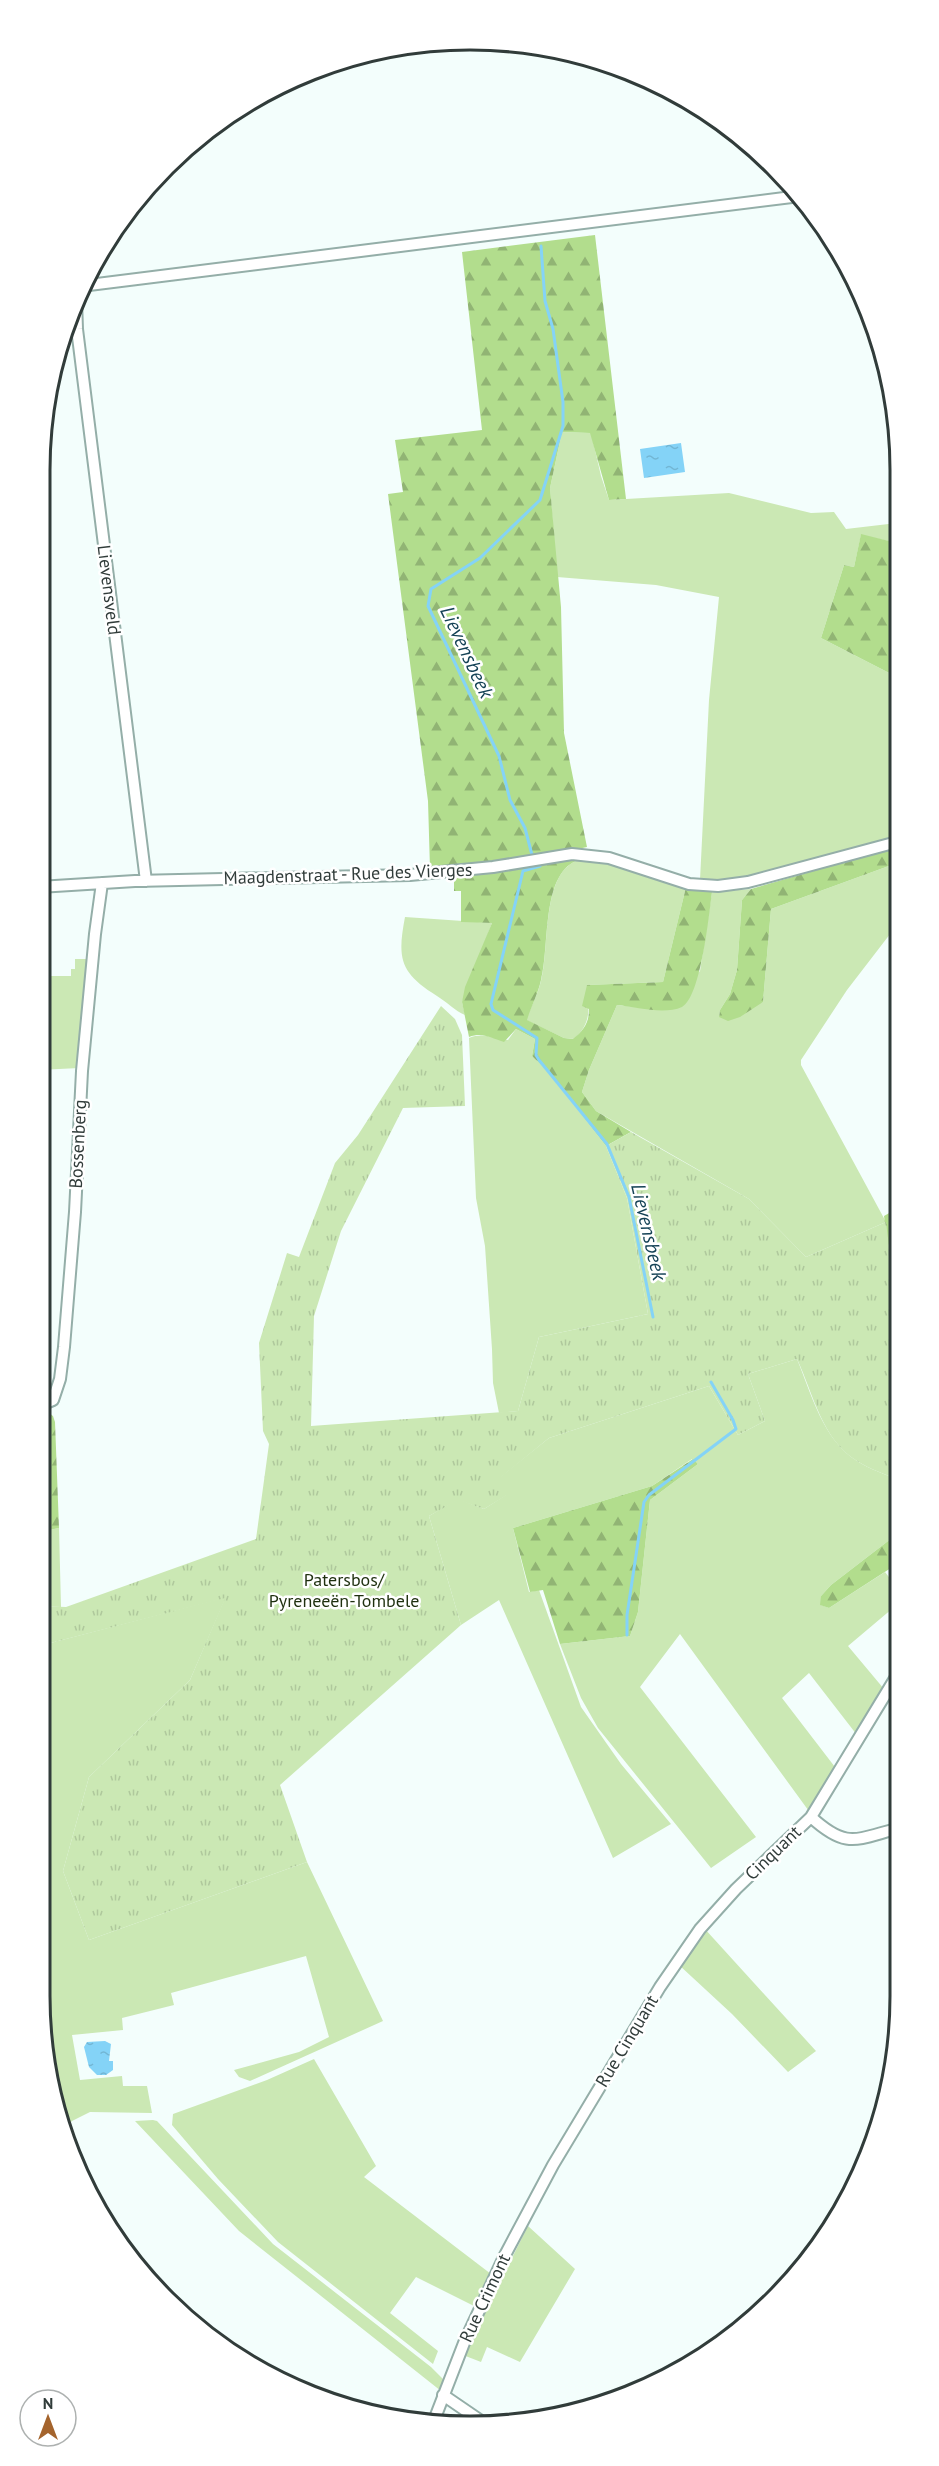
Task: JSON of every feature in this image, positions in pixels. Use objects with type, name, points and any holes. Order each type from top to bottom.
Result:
[{"type":"street","points":[[93,285],[789,197]]},
{"type":"street","name":"Lievensveld","points":[[76,323],[146,881]]},
{"type":"street","name":"Maagdenstraat - Rue des Vierges","points":[[50,886],[146,881],[410,875],[470,870],[585,854],[624,861],[688,884],[718,886],[748,882],[890,844]]},
{"type":"street","name":"Bossenberg","points":[[50,1397],[58,1388],[65,1337],[75,1212],[82,1071],[102,883]]},
{"type":"street","points":[[890,1687],[811,1817],[826,1831],[843,1840],[890,1830]]},
{"type":"street","name":"Cinquant","points":[[736,1889],[811,1817]]},
{"type":"street","name":"Rue Cinquant","points":[[532,2203],[680,1955],[736,1889]]},
{"type":"street","name":"Rue Crimont","points":[[436,2415],[479,2310],[532,2203]]},
{"type":"street","points":[[443,2395],[474,2416]]},
{"type":"green space","points":[[595,235],[626,499],[609,500],[590,433],[562,432],[550,488],[561,607],[564,733],[587,847],[524,861],[430,869],[428,801],[388,494],[403,492],[395,440],[482,430],[462,252]]},
{"type":"green space","points":[[562,432],[591,433],[609,500],[729,493],[811,513],[834,512],[846,529],[890,524],[890,541],[861,535],[854,567],[844,565],[821,638],[890,673],[890,840],[754,876],[733,880],[700,880],[709,700],[719,597],[656,585],[557,577],[550,488]]},
{"type":"green space","points":[[861,534],[890,541],[890,673],[821,638],[844,565],[854,567]]},
{"type":"green space","points":[[890,849],[890,866],[771,909],[763,1002],[740,1017],[728,1021],[719,1017],[720,1010],[730,994],[737,970],[742,900],[751,889]]},
{"type":"green space","points":[[577,858],[601,860],[686,887],[663,982],[587,985],[589,1008],[587,1021],[574,1039],[564,1038],[526,1020],[541,981],[549,914],[557,881],[565,869]]},
{"type":"green space","points":[[577,858],[565,869],[557,881],[552,897],[544,966],[527,1020],[564,1038],[573,1039],[587,1022],[589,1009],[582,1006],[587,985],[663,982],[686,887],[712,892],[703,954],[689,1000],[682,1007],[667,1010],[617,1005],[589,1070],[582,1092],[596,1111],[631,1132],[606,1146],[550,1074],[532,1056],[535,1039],[516,1029],[504,1042],[483,1035],[469,1037],[462,1002],[465,987],[492,923],[461,922],[461,891],[454,891],[454,878]]},
{"type":"green space","points":[[890,866],[890,934],[847,990],[801,1060],[801,1065],[886,1222],[806,1257],[749,1199],[596,1111],[582,1092],[617,1005],[662,1010],[700,971],[712,892],[751,889],[742,900],[737,970],[730,994],[720,1010],[719,1017],[763,1002],[771,909]]},
{"type":"green space","points":[[405,917],[492,923],[462,1002],[465,1015],[415,980],[404,964],[401,944]]},
{"type":"green space","points":[[75,959],[91,959],[79,1068],[50,1069],[50,976],[71,976],[71,969],[75,969]]},
{"type":"green space","name":"Patersbos/ Pyreneeën-Tombele","points":[[441,1006],[455,1019],[462,1035],[465,1106],[403,1108],[341,1231],[314,1316],[311,1426],[518,1411],[539,1337],[648,1314],[627,1198],[606,1146],[631,1132],[749,1199],[806,1257],[886,1222],[890,1256],[890,1476],[862,1464],[845,1452],[835,1441],[820,1415],[797,1359],[748,1374],[765,1421],[738,1435],[709,1386],[549,1438],[500,1478],[507,1495],[484,1509],[458,1500],[429,1516],[461,1625],[280,1785],[307,1862],[89,1940],[63,1871],[89,1777],[190,1680],[225,1598],[50,1643],[50,1606],[66,1607],[256,1539],[269,1444],[263,1431],[259,1343],[287,1253],[299,1257],[335,1163],[358,1135]]},
{"type":"green space","points":[[516,1029],[535,1039],[532,1056],[550,1074],[606,1146],[627,1198],[648,1314],[539,1337],[518,1411],[499,1413],[493,1383],[485,1246],[476,1198],[469,1038],[484,1036],[508,1040]]},
{"type":"green space","points":[[890,1213],[890,1257],[884,1216]]},
{"type":"green space","points":[[797,1359],[813,1401],[835,1441],[845,1452],[862,1464],[890,1476],[890,1540],[831,1585],[821,1596],[821,1605],[829,1608],[885,1572],[890,1578],[890,1611],[848,1646],[884,1689],[857,1735],[809,1673],[782,1698],[838,1771],[811,1814],[680,1634],[640,1687],[756,1837],[711,1868],[598,1728],[581,1698],[560,1644],[630,1636],[638,1612],[650,1500],[698,1464],[692,1459],[652,1486],[513,1528],[529,1592],[539,1590],[581,1707],[621,1764],[671,1824],[613,1858],[499,1600],[461,1625],[429,1516],[458,1499],[484,1509],[506,1495],[499,1478],[549,1438],[709,1386],[738,1435],[765,1421],[748,1374]]},
{"type":"green space","points":[[50,1414],[55,1422],[59,1528],[50,1530]]},
{"type":"green space","points":[[693,1459],[698,1464],[650,1500],[638,1612],[630,1636],[560,1644],[543,1590],[530,1592],[513,1528],[652,1486]]},
{"type":"green space","points":[[59,1528],[61,1607],[50,1606],[50,1530]]},
{"type":"green space","points":[[890,1540],[890,1569],[829,1608],[820,1605],[821,1596],[831,1585]]},
{"type":"green space","points":[[226,1597],[190,1680],[89,1777],[63,1871],[89,1940],[307,1862],[383,2021],[250,2081],[239,2077],[234,2070],[299,2052],[329,2037],[306,1956],[171,1993],[174,2005],[122,2018],[123,2030],[72,2035],[80,2080],[122,2076],[123,2086],[147,2086],[152,2113],[90,2112],[69,2123],[58,2078],[50,2024],[50,1643]]},
{"type":"green space","points":[[704,1928],[816,2051],[788,2072],[732,2014],[679,1965]]},
{"type":"green space","points":[[314,2059],[376,2166],[364,2177],[491,2274],[476,2307],[416,2277],[390,2313],[438,2351],[433,2364],[278,2242],[218,2179],[172,2125],[173,2114],[267,2080]]},
{"type":"green space","points":[[135,2121],[157,2121],[273,2244],[431,2367],[443,2379],[441,2391],[239,2231]]},
{"type":"green space","points":[[528,2226],[575,2269],[520,2362],[487,2347],[481,2362],[463,2355]]},
{"type":"water","points":[[681,443],[685,472],[644,478],[640,449]]},
{"type":"water","points":[[105,2041],[111,2044],[109,2061],[113,2061],[113,2070],[106,2075],[97,2075],[89,2067],[84,2047],[87,2042]]},
{"type":"waterway","name":"Lievensbeek","points":[[537,855],[532,855],[525,828],[510,800],[499,756],[428,606],[431,589],[480,558],[540,500],[563,426],[563,402],[553,329],[545,301],[541,246]]},
{"type":"waterway","name":"Lievensbeek","points":[[542,862],[540,866],[523,871],[491,1004],[493,1010],[537,1038],[536,1055],[539,1060],[607,1144],[629,1197],[653,1317]]},
{"type":"waterway","name":"Lievensbeek","points":[[627,1635],[627,1615],[644,1502],[649,1495],[736,1429],[711,1382]]}]
